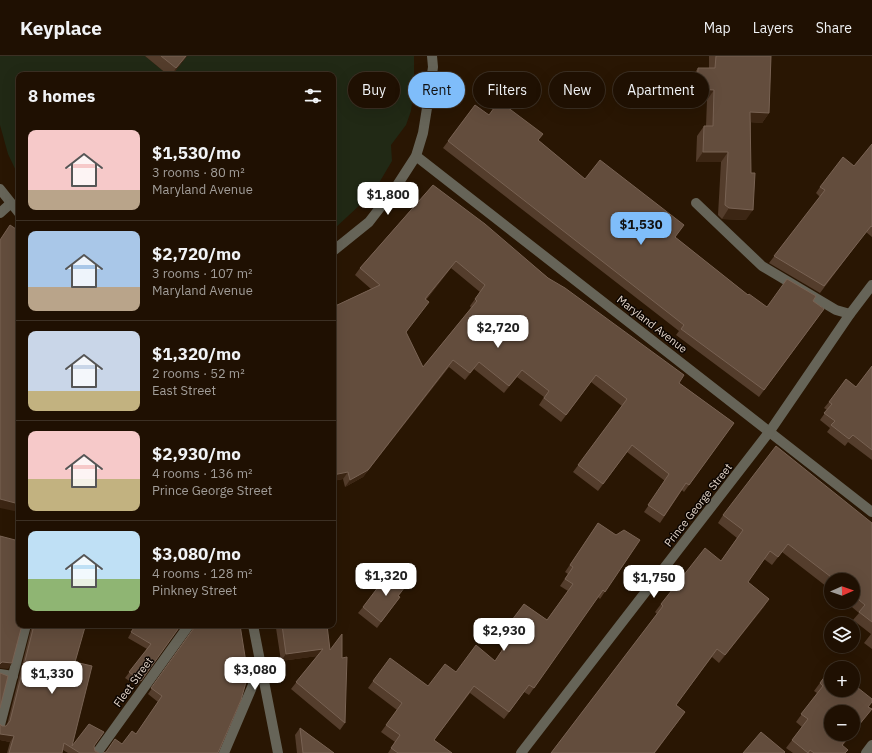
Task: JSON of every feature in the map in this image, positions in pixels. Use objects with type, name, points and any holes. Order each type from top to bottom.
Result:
[{"type":"street","points":[[336,249],[369,222],[396,187],[416,156],[423,133],[427,108],[433,67],[432,56]]},
{"type":"street","name":"Maryland Avenue","points":[[416,156],[872,512]]},
{"type":"street","points":[[0,189],[16,210]]},
{"type":"street","points":[[696,203],[762,266],[836,310],[850,314]]},
{"type":"street","points":[[0,213],[10,204]]},
{"type":"street","name":"Prince George Street","points":[[521,753],[770,431],[850,314],[872,285]]},
{"type":"street","points":[[0,725],[25,628]]},
{"type":"street","name":"Fleet Street","points":[[97,753],[187,628]]},
{"type":"street","points":[[254,628],[278,753]]},
{"type":"street","points":[[224,753],[261,666]]},
{"type":"street","points":[[0,674],[13,676]]},
{"type":"street","points":[[866,753],[872,746]]},
{"type":"green space","points":[[0,56],[145,56],[164,72],[16,72],[16,171],[8,154],[0,125]]},
{"type":"green space","points":[[187,56],[414,56],[414,72],[408,72],[408,108],[411,108],[411,111],[406,125],[391,145],[392,161],[376,188],[336,227],[336,72],[174,72]]},
{"type":"building","points":[[161,56],[186,56],[176,68]]},
{"type":"building","points":[[716,56],[771,56],[769,113],[750,112],[751,173],[755,173],[753,210],[729,208],[725,205],[728,152],[703,152],[704,126],[713,126],[714,90],[709,90],[709,72],[698,72],[698,68],[715,68]]},
{"type":"building","points":[[473,108],[479,108],[489,115],[494,108],[508,108],[543,134],[538,140],[585,179],[600,160],[684,225],[675,237],[748,295],[749,294],[767,307],[787,279],[816,296],[813,301],[824,309],[764,390],[681,329],[684,325],[448,141]]},
{"type":"building","points":[[872,144],[872,227],[871,226],[824,286],[774,256],[825,190],[820,187],[843,157],[854,166]]},
{"type":"building","points":[[433,185],[485,224],[548,278],[565,288],[684,375],[679,383],[734,423],[689,485],[686,483],[664,516],[648,505],[669,474],[632,445],[603,484],[578,465],[627,399],[596,375],[566,415],[544,398],[549,391],[522,370],[509,386],[479,362],[470,373],[453,360],[368,470],[350,480],[348,472],[336,474],[336,306],[380,285],[360,268]],"holes":[[[456,261],[485,285],[475,299],[477,301],[423,367],[406,332],[429,302],[425,299]]]},
{"type":"building","points":[[10,225],[16,229],[16,503],[0,499],[0,240]]},
{"type":"building","points":[[872,366],[872,450],[853,435],[849,439],[831,425],[835,421],[824,413],[832,404],[829,402],[846,379],[856,387]]},
{"type":"building","points":[[776,446],[872,523],[872,622],[859,612],[865,605],[860,601],[860,573],[826,573],[788,544],[778,557],[770,551],[748,582],[769,599],[725,655],[717,649],[676,705],[685,712],[654,753],[551,753],[663,606],[661,604],[705,548],[721,561],[743,530],[723,515]]},
{"type":"building","points":[[598,523],[616,535],[624,530],[640,540],[605,592],[603,590],[534,688],[529,685],[509,712],[474,686],[434,740],[452,753],[398,753],[391,748],[400,735],[386,725],[402,703],[373,681],[390,658],[428,686],[445,664],[456,672],[476,645],[495,661],[519,625],[512,620],[524,604],[547,620],[573,584],[565,579],[573,567],[570,565]]},
{"type":"building","points":[[0,536],[16,540],[16,628],[21,628],[12,663],[2,662],[0,664]]},
{"type":"building","points":[[393,572],[408,583],[398,596],[400,597],[381,622],[363,607],[382,582],[384,583]]},
{"type":"building","points":[[33,628],[85,628],[75,662],[92,666],[72,746],[89,724],[104,732],[94,746],[95,751],[99,753],[80,753],[64,743],[62,753],[9,753],[14,736],[0,734],[0,724],[2,726],[6,726],[10,721]]},
{"type":"building","points":[[134,628],[179,628],[141,681],[129,672],[151,644],[131,632]]},
{"type":"building","points":[[194,628],[240,628],[248,675],[241,700],[218,753],[103,753],[106,752],[115,739],[122,744],[132,731],[136,734],[162,696],[151,688]]},
{"type":"building","points":[[282,628],[327,628],[330,650],[342,634],[342,658],[347,657],[345,723],[296,682],[323,649],[286,654]]},
{"type":"building","points":[[0,673],[8,676],[0,708]]},
{"type":"building","points":[[824,678],[824,697],[860,697],[860,690],[872,699],[872,702],[868,707],[872,709],[860,724],[860,705],[824,705],[824,741],[845,741],[842,745],[848,750],[845,753],[814,753],[810,750],[808,753],[792,740],[808,719],[801,714],[823,686],[820,683]]},
{"type":"building","points":[[300,728],[334,753],[303,753]]},
{"type":"building","points":[[761,732],[785,752],[743,753]]}]
